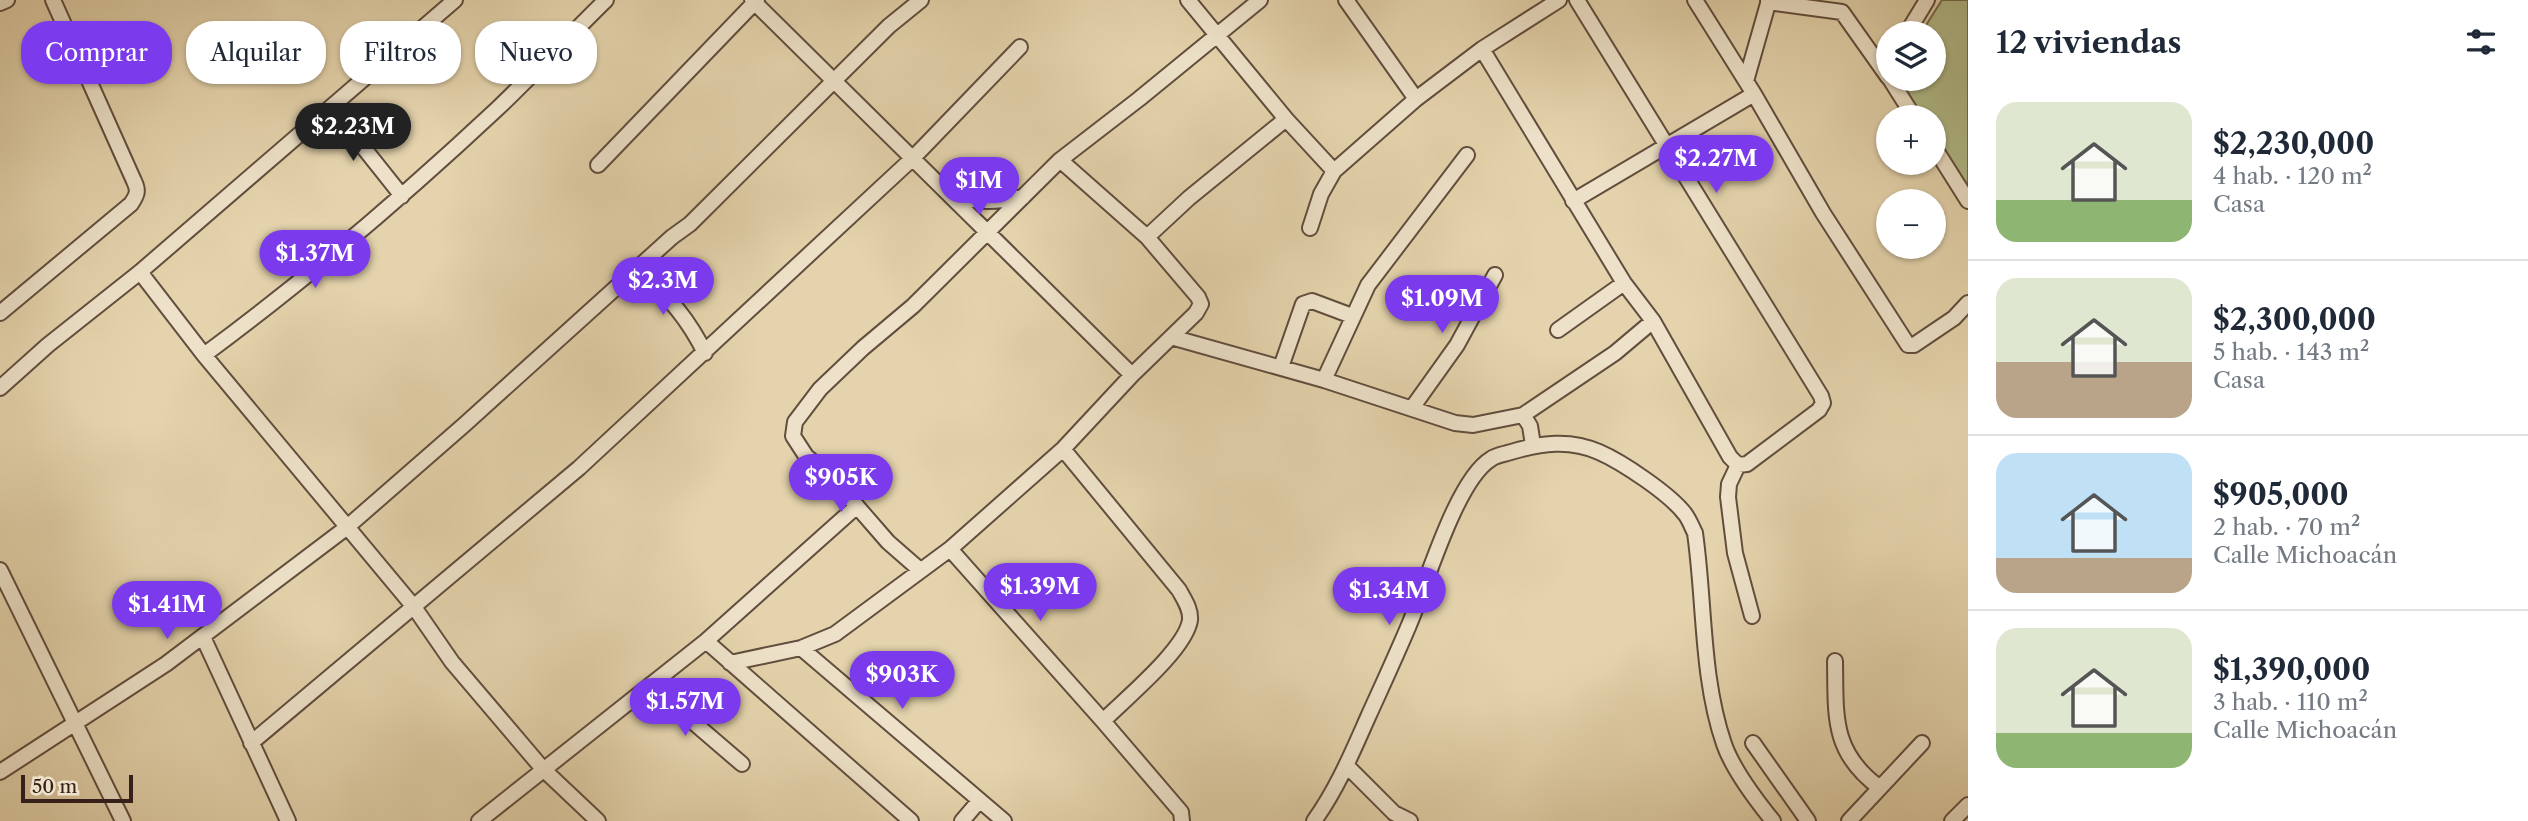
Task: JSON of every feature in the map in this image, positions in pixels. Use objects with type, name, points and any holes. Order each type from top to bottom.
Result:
[{"type":"street","points":[[0,3],[6,0]]},
{"type":"street","points":[[0,313],[131,204],[137,196],[138,188],[53,0]]},
{"type":"street","points":[[204,355],[260,314],[402,196],[499,107],[606,0]]},
{"type":"street","points":[[0,772],[74,722],[116,698],[203,637],[346,528],[672,237],[691,224],[889,26],[920,0]]},
{"type":"street","points":[[1188,0],[1286,119],[1334,171]]},
{"type":"street","points":[[920,570],[888,542],[835,481],[806,457],[793,436],[795,422],[820,389],[913,306],[1060,160],[1261,0]]},
{"type":"street","points":[[1346,0],[1416,99]]},
{"type":"street","points":[[1310,228],[1321,194],[1334,171],[1416,99],[1482,49],[1559,0]]},
{"type":"street","points":[[1577,0],[1821,396],[1823,403],[1819,410],[1747,464],[1738,465]]},
{"type":"street","points":[[1695,0],[1754,94],[1823,213],[1908,345],[1912,346],[1954,318],[1968,303]]},
{"type":"street","points":[[1914,21],[1927,0]]},
{"type":"street","points":[[598,165],[754,1],[1132,375]]},
{"type":"street","points":[[1746,81],[1768,1],[1842,12],[1876,57]]},
{"type":"street","points":[[0,388],[332,108],[450,2]]},
{"type":"street","points":[[251,743],[579,468],[913,158],[1020,47]]},
{"type":"street","points":[[1482,49],[1624,283],[1653,321],[1717,437],[1738,465]]},
{"type":"street","points":[[1573,201],[1754,94]]},
{"type":"street","points":[[332,108],[402,196]]},
{"type":"street","points":[[1147,237],[1189,198],[1286,119]]},
{"type":"street","points":[[1324,380],[1368,285],[1467,155]]},
{"type":"street","points":[[730,663],[801,648],[835,634],[950,549],[1063,449],[1132,375],[1196,313],[1201,304],[1198,297],[1147,237],[1060,160]]},
{"type":"street","points":[[1946,166],[1968,201]]},
{"type":"street","points":[[952,196],[994,202],[1023,197]]},
{"type":"street","points":[[639,268],[677,306],[705,353]]},
{"type":"street","points":[[140,272],[204,355],[414,607],[452,662],[543,769],[598,821]]},
{"type":"street","points":[[1412,408],[1450,356],[1494,275]]},
{"type":"street","points":[[1558,330],[1624,283]]},
{"type":"street","points":[[1280,367],[1301,307],[1306,302],[1311,301],[1352,316]]},
{"type":"street","points":[[1314,821],[1333,794],[1347,766],[1410,622],[1437,550],[1475,474],[1491,458],[1530,432],[1653,321]]},
{"type":"street","points":[[1171,337],[1324,380],[1455,423],[1530,432],[1587,447],[1613,458],[1670,499],[1685,514],[1695,533],[1711,698],[1725,747],[1755,798],[1773,821]]},
{"type":"street","points":[[1063,449],[1179,590],[1190,613],[1187,632],[1177,648],[1103,721]]},
{"type":"street","points":[[1738,465],[1728,484],[1728,497],[1735,553],[1752,616]]},
{"type":"street","points":[[479,821],[706,641],[857,506]]},
{"type":"street","points":[[950,549],[1181,812],[1182,821]]},
{"type":"street","points":[[0,570],[123,821]]},
{"type":"street","points":[[203,637],[288,821]]},
{"type":"street","points":[[706,641],[911,821]]},
{"type":"street","points":[[801,648],[1004,821]]},
{"type":"street","points":[[1835,661],[1836,712],[1842,742],[1852,764],[1880,788]]},
{"type":"street","points":[[650,685],[743,764]]},
{"type":"street","points":[[1753,743],[1808,821]]},
{"type":"street","points":[[1849,821],[1922,743]]},
{"type":"street","points":[[1347,766],[1393,817],[1410,821]]},
{"type":"street","points":[[962,821],[979,801]]},
{"type":"street","points":[[1952,821],[1968,805]]},
{"type":"green space","points":[[1942,0],[1968,0],[1968,199],[1946,166],[1946,105],[1907,105],[1898,91],[1946,91],[1946,21],[1929,21]]}]
